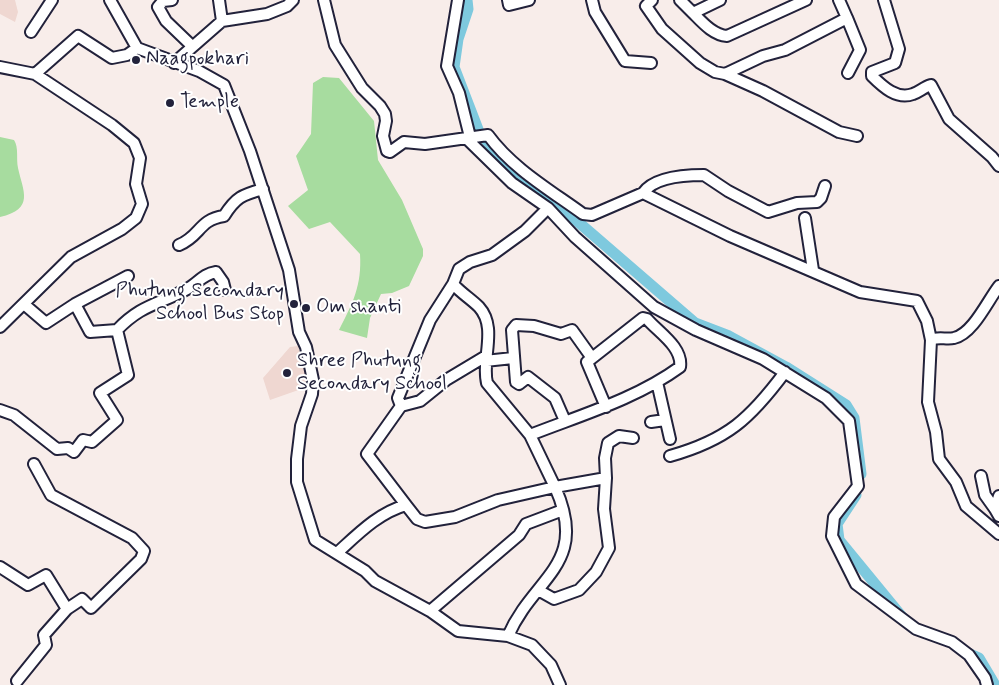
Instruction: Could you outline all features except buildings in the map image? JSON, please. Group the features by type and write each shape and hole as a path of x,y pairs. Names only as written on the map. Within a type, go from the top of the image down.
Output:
{"street":[{"path":"31,32 52,0"},
{"path":"110,0 136,48 199,71 224,85 263,189 288,270 294,304 313,380 312,394 301,426 297,458 298,482 315,540 364,571 374,581 430,611 458,631 508,636 532,645 551,665 560,685"},
{"path":"172,0 163,1 158,7 166,21 192,46"},
{"path":"219,0 222,21"},
{"path":"174,62 222,21 267,14 287,6 293,0"},
{"path":"324,0 335,45 362,88 380,106 385,114 386,121 383,136 384,148 387,151 390,152 404,142 425,144 488,135 497,147 515,163 583,214 592,216 643,193 650,186 661,182 704,175 728,192 768,212 797,203 817,202 821,198 824,186"},
{"path":"458,0 447,66 459,93 468,138 512,183 548,208 575,237 654,307 696,330 763,359 826,398 849,421 858,486 834,517 832,536 856,584 916,629 952,642 965,652 985,678 987,685"},
{"path":"508,0 509,5 529,0"},
{"path":"592,0 595,12 625,61 651,63"},
{"path":"652,0 646,6 662,29 700,63 715,72 725,74 770,95 839,132 857,136"},
{"path":"680,0 720,36 727,36 806,0"},
{"path":"693,13 720,0"},
{"path":"839,0 860,50 848,73"},
{"path":"884,0 900,49 895,63 872,72 872,76 884,87 900,96 911,95 931,85 948,119 992,157 999,166"},
{"path":"725,74 763,56 785,50 848,18"},
{"path":"35,74 78,36 112,58 127,55 136,48"},
{"path":"0,67 35,74 112,125 134,143 140,158 136,184 142,204 136,218 122,229 70,257 51,274 25,305 0,327"},
{"path":"179,245 188,241 209,218 224,216 232,202 241,196 263,189"},
{"path":"643,193 730,236 813,270 860,292 917,301 927,321 931,340 928,402 936,432 939,459 956,482 966,506 999,534"},
{"path":"401,406 398,398 430,320 453,284 459,269 470,262 492,255 525,231 548,208"},
{"path":"805,218 813,270"},
{"path":"75,304 90,332 117,330 130,317 144,308 187,289 207,273 216,272 223,282 225,290"},
{"path":"25,305 46,323 75,304 128,276"},
{"path":"453,284 462,295 480,308 488,333 484,373 487,383 530,435 555,487 563,510 566,548 562,559 538,590 530,597 515,619 508,636"},
{"path":"931,340 936,337 954,338 966,332 999,286"},
{"path":"530,435 606,407 657,382 682,365 670,342 643,318 587,362 606,407"},
{"path":"565,421 555,398 528,377 519,384 516,382 512,330 516,325 526,324 561,334 572,330 592,358"},
{"path":"0,410 14,416 57,449 68,448 74,452 83,440 92,442 117,420 100,393 128,375 117,330"},
{"path":"513,358 486,359 446,380 420,401 401,406 367,454 416,519 425,522 455,517 498,500 606,478"},
{"path":"670,456 703,447 742,422 754,412 785,372"},
{"path":"657,382 670,439"},
{"path":"651,422 665,420"},
{"path":"538,590 554,599 579,590 596,572 609,548 604,509 605,458 608,443 618,436 633,438"},
{"path":"17,681 46,645 44,635 67,609 82,599 91,608 141,559 144,551 132,538 51,495 34,464"},
{"path":"981,476 985,495 997,512"},
{"path":"997,512 999,496"},
{"path":"338,553 371,522 393,509 406,505"},
{"path":"430,611 519,535 526,524 563,510"},
{"path":"0,567 28,585 46,575 67,609"}],"shaded area":[{"path":"0,0 15,0 18,12 15,22 0,14"},
{"name":"Shree Phutung Secondary School","path":"298,346 307,376 307,387 270,400 263,378 290,347"}],"green space":[{"path":"323,77 339,78 374,121 378,160 402,200 423,249 423,256 409,286 392,293 381,294 370,318 367,338 339,330 356,294 360,275 360,254 330,222 309,229 288,206 308,190 296,156 311,134 313,83"},
{"path":"0,137 14,140 16,143 18,168 24,198 18,209 11,214 0,217"}],"waterway":[{"path":"467,0 468,9 458,39 454,67 479,132 528,189 555,202 695,323 729,336 786,367 846,405 854,418 861,474"},
{"path":"856,495 837,524 839,540 903,618"},
{"path":"963,651 979,658 995,685"}],"place":[{"name":"Naagpokhari","path":"136,60"},
{"name":"Temple","path":"170,103"},
{"name":"Phutung Secondary School Bus Stop","path":"294,304"},
{"name":"Om shanti","path":"306,308"},
{"name":"Shree Phutung Secondary School","path":"287,373"}]}
